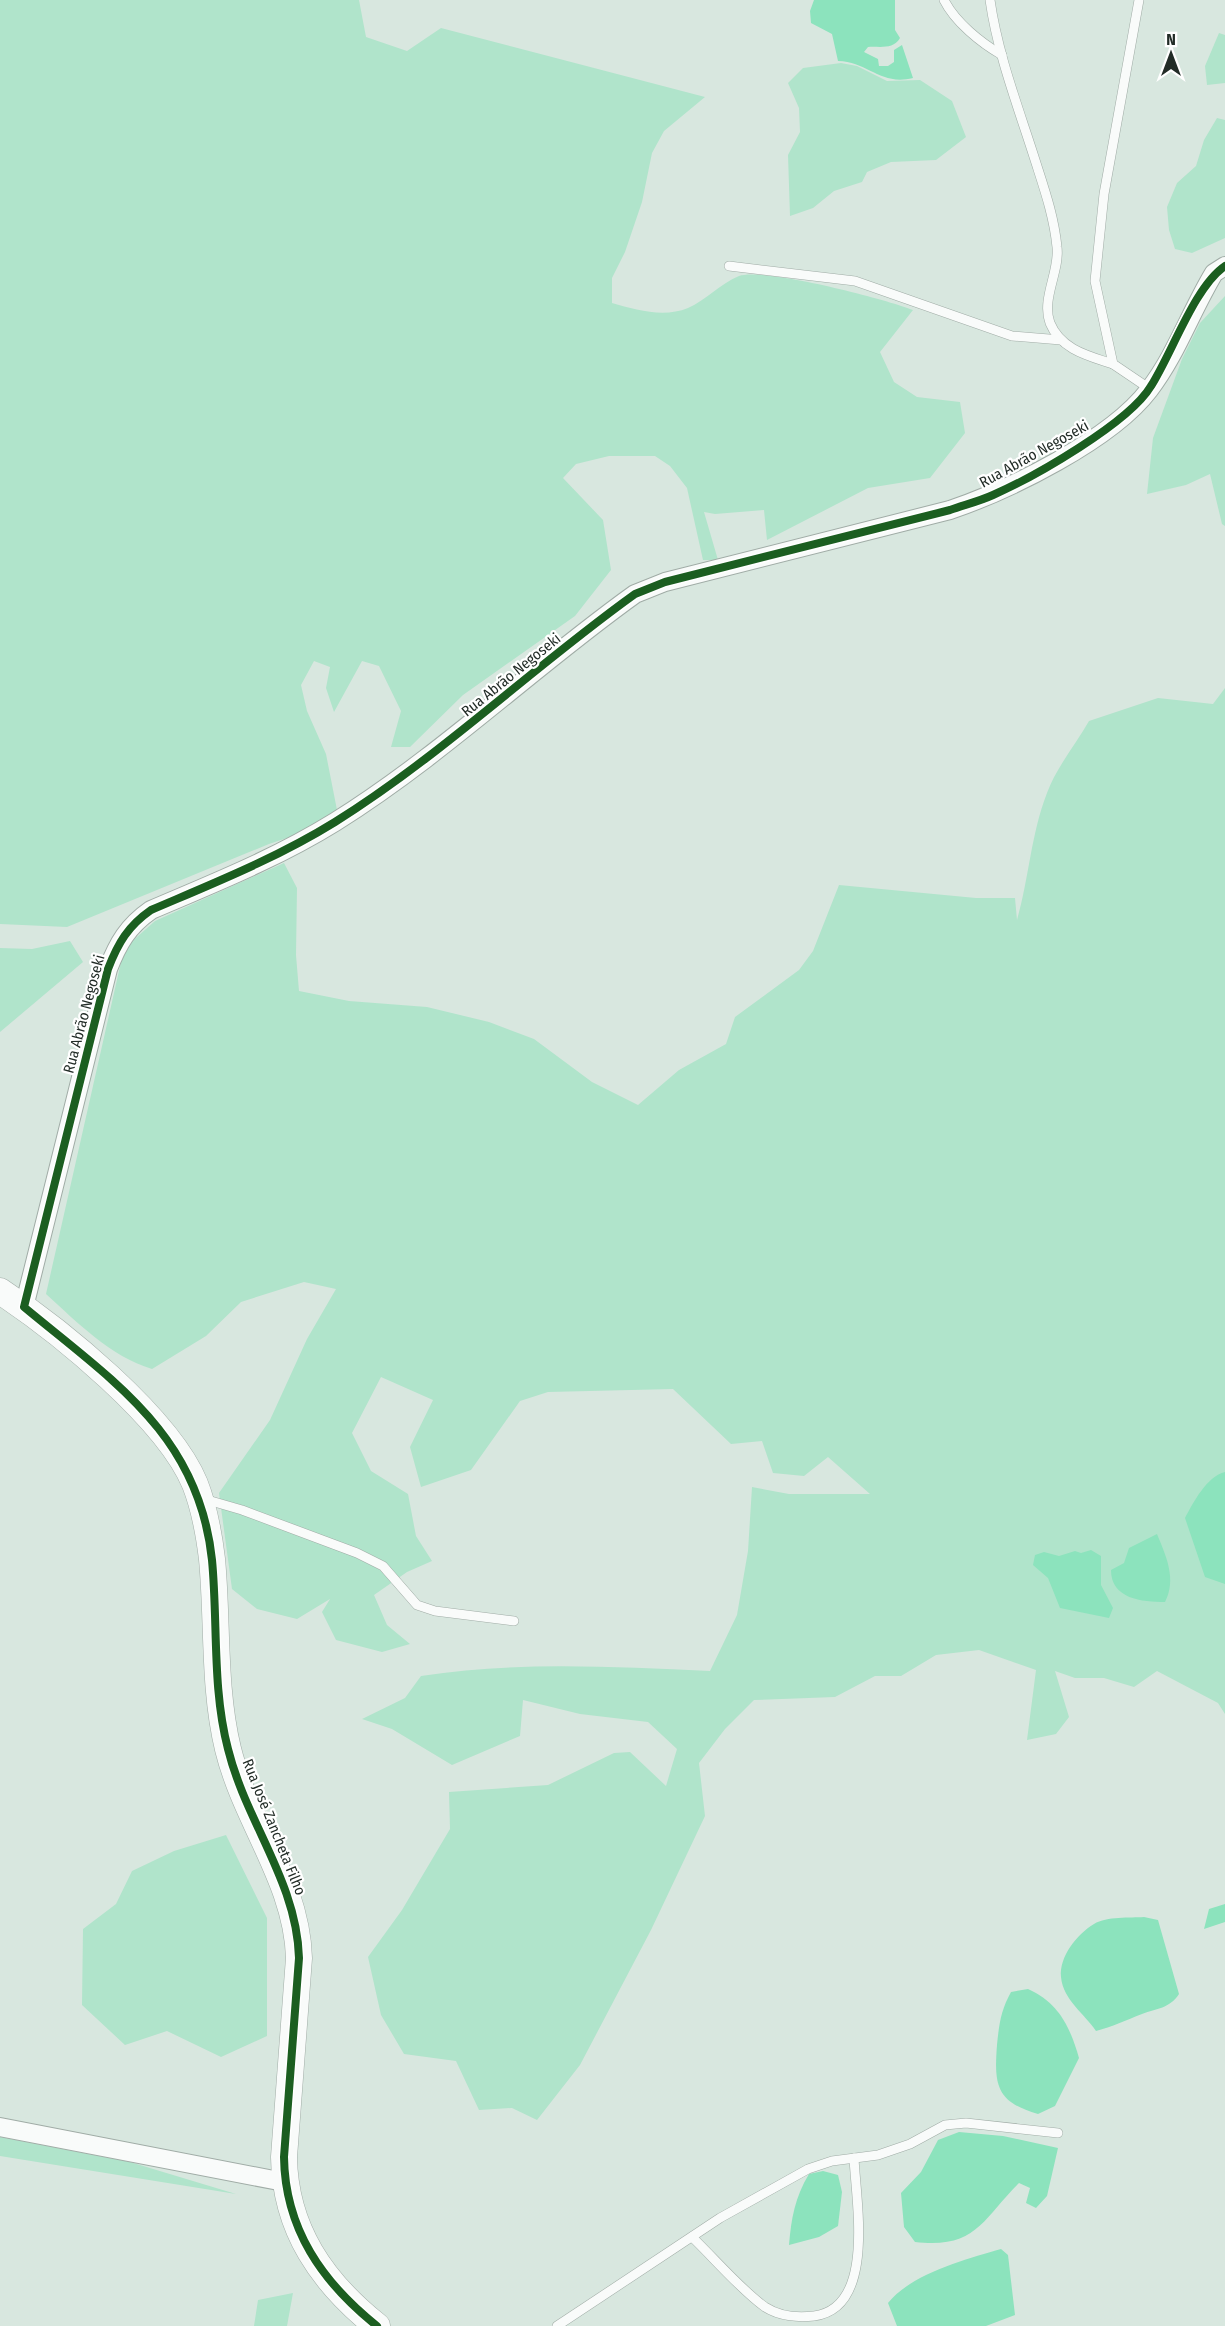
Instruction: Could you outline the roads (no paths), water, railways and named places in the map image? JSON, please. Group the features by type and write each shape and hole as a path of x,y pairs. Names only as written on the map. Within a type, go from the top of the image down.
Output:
{"street":[{"name":"Rua Abrão Negoseki","path":"24,1307 108,969 118,945 132,923 151,910 290,849 336,822 468,728 635,594 665,582 950,510 993,496 1116,423 1150,389 1221,267"},
{"name":"Rua José Zancheta Filho","path":"0,1291 24,1307 97,1367 159,1428 183,1464 198,1497 212,1560 219,1690 228,1751 241,1788 290,1898 298,1934 299,1958 284,2157 284,2182 290,2210 301,2239 349,2299 377,2326"},
{"path":"0,2127 284,2182"}],"lane":[{"path":"944,0 949,9 976,36 1002,55"},
{"path":"990,0 995,35 1055,221 1058,254 1048,301 1050,322 1061,340 1073,350 1113,364 1150,389"},
{"path":"1113,364 1095,281 1104,195 1139,0"},
{"path":"729,266 855,281 1012,336 1061,340"},
{"path":"198,1497 242,1510 357,1553 383,1566 417,1605 435,1611 514,1621"},
{"path":"557,2326 692,2237 808,2169 878,2155 909,2144 945,2125 966,2122 1058,2133"},
{"path":"692,2237 766,2308 797,2318 826,2314 846,2298 855,2276 858,2244 854,2158"}]}
